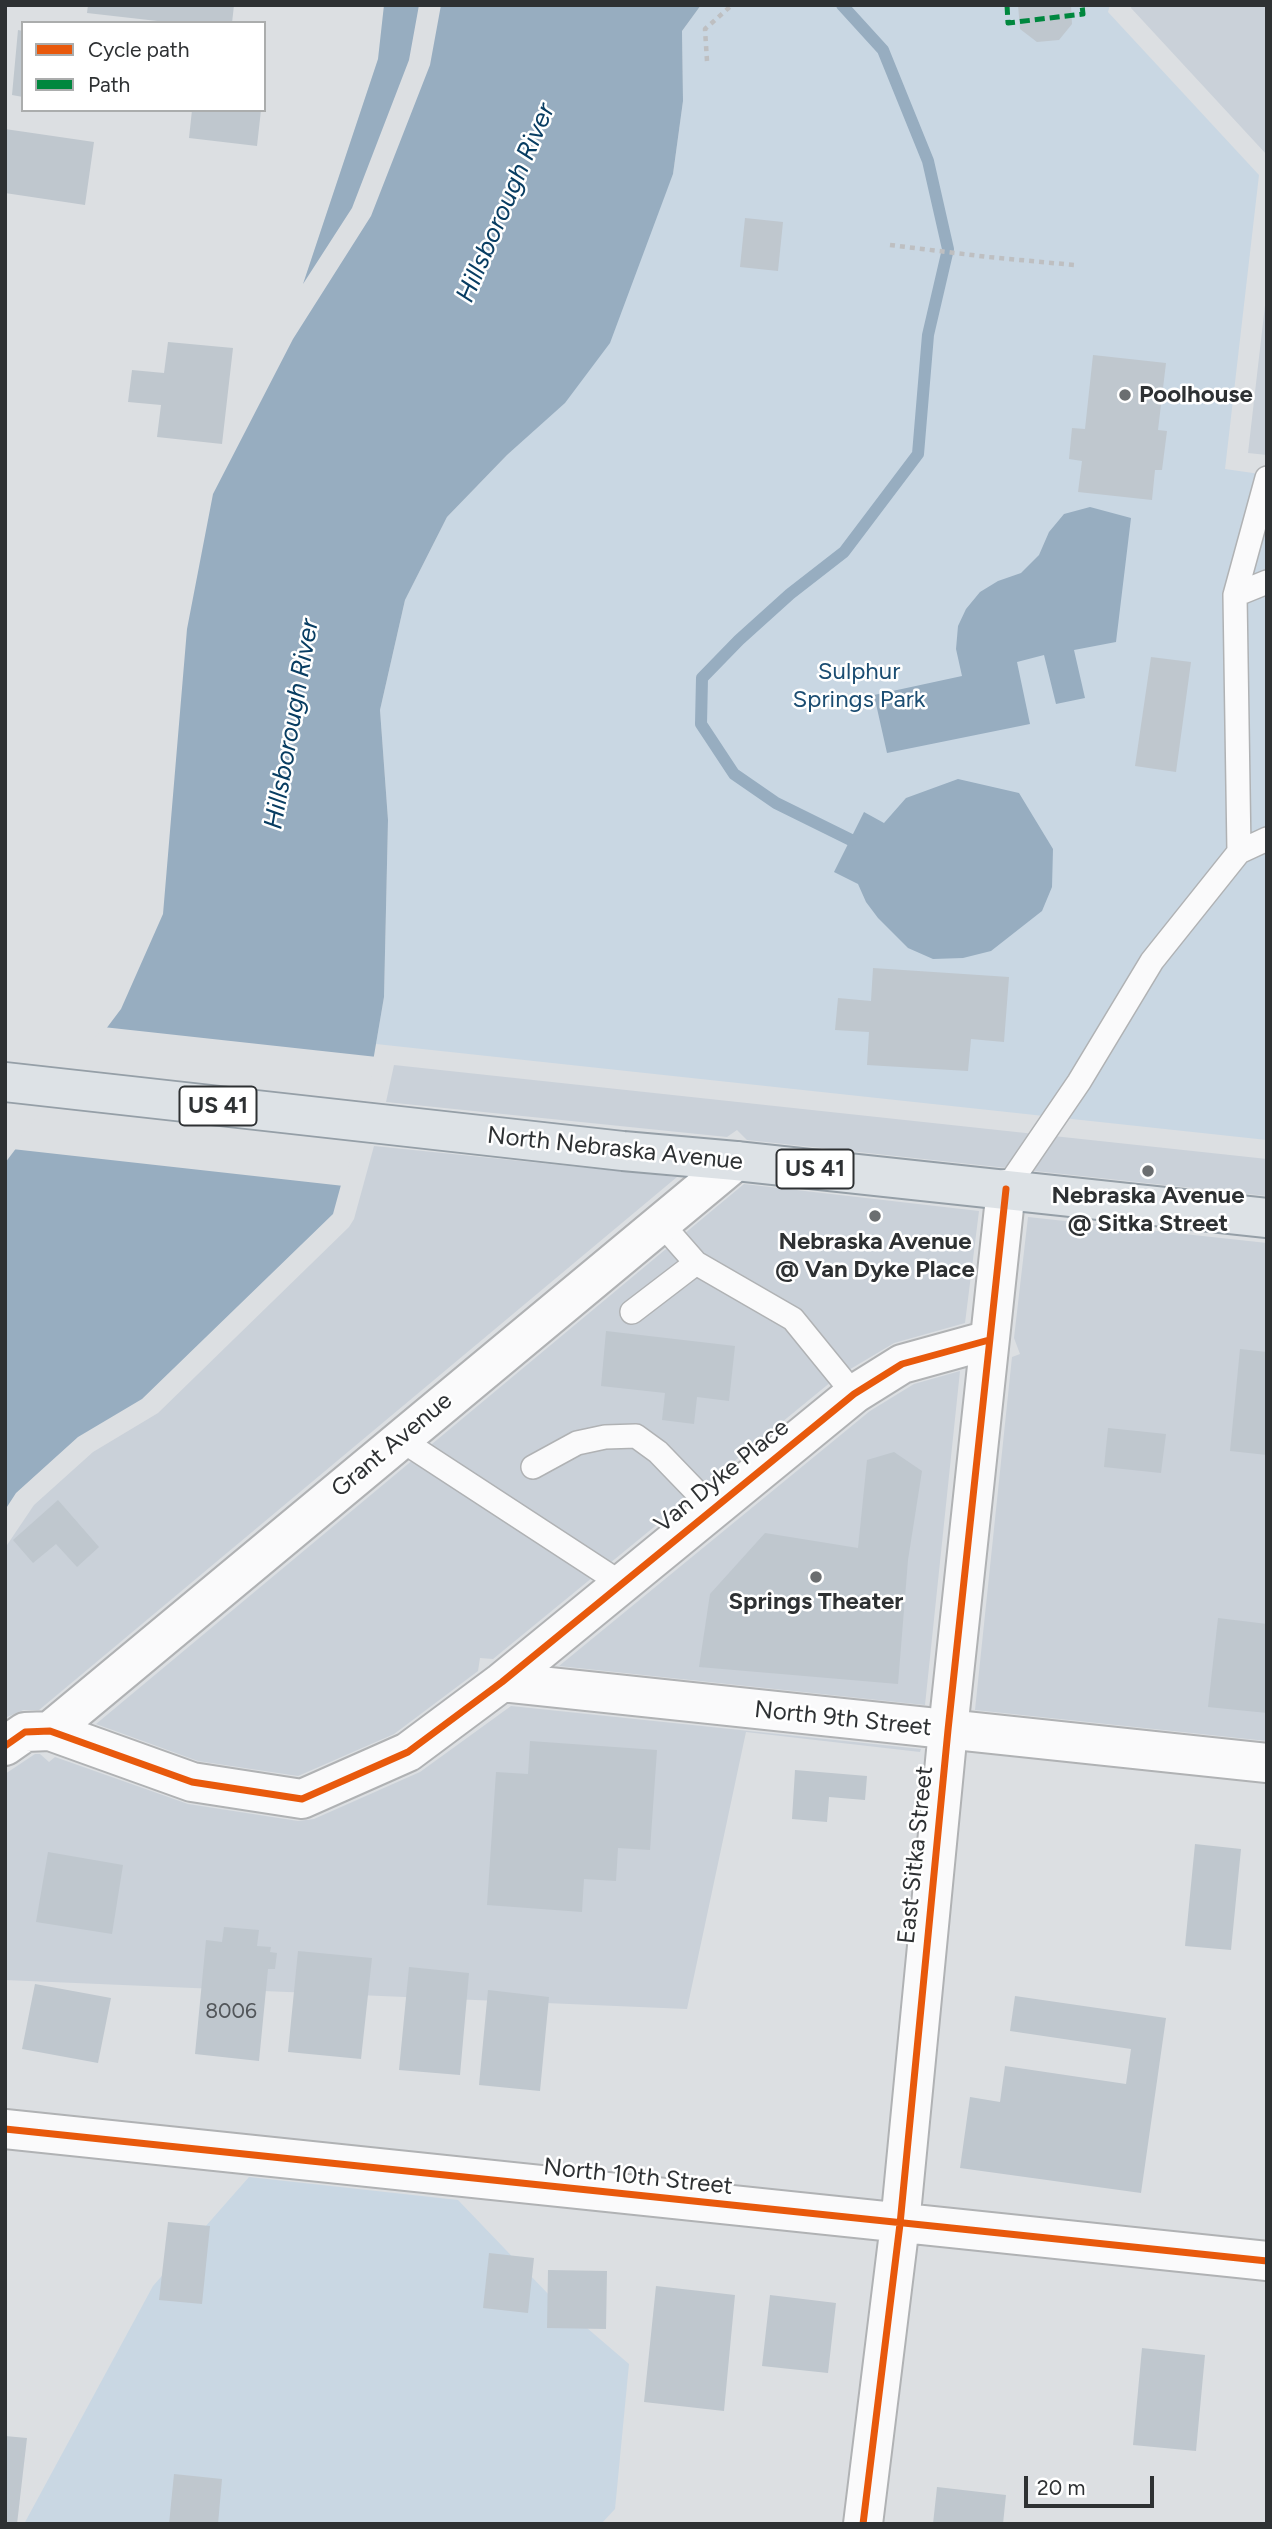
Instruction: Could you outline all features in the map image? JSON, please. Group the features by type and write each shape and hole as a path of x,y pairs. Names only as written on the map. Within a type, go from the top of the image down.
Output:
{"main road":[{"name":"North Nebraska Avenue","path":"5,1082 1267,1218"}],"street":[{"name":"Grant Avenue","path":"50,1731 736,1161"},
{"name":"East Sitka Street","path":"863,2524 900,2224 948,1730 1006,1189"},
{"name":"Van Dyke Place","path":"50,1731 192,1782 302,1799 408,1752 502,1682 854,1394 902,1364 989,1340"},
{"name":"North 9th Street","path":"502,1682 1267,1763"},
{"path":"5,1746 25,1732 50,1731"},
{"name":"North 10th Street","path":"5,2129 1267,2261"}],"lane":[{"path":"1238,852 1235,595 1267,478"},
{"path":"1235,595 1267,582"},
{"path":"1006,1189 1079,1082 1152,961 1238,852 1267,839"},
{"path":"660,1222 696,1263 793,1319 854,1394"},
{"path":"632,1312 696,1263"},
{"path":"533,1467 578,1443 606,1437 636,1436 658,1452 713,1509"},
{"path":"400,1439 622,1584"}],"path":[{"path":"707,61 705,29 732,5"},
{"path":"890,244 1074,265"}],"shaded area":[{"path":"1132,5 1267,5 1267,155 1131,8"},
{"path":"1267,288 1267,455 1248,453"},
{"path":"394,1065 1267,1159 1267,1196 747,1140 737,1130 727,1137 386,1102"},
{"path":"374,1146 677,1177 39,1710 23,1710 5,1718 5,1548 34,1505 93,1452 158,1413 349,1227 354,1219"},
{"path":"744,1184 979,1211 965,1323 894,1343 837,1377 493,1659 480,1658 478,1671 394,1734 298,1776 198,1761 96,1724"},
{"path":"1028,1217 1267,1243 1267,1741 975,1710 1012,1357 1020,1354 1014,1338"},
{"path":"960,1371 925,1705 559,1666 870,1411 914,1384"},
{"path":"511,1706 921,1749 920,1752 746,1732 687,2009 5,1980 5,1774 35,1754 40,1754 49,1762 55,1757 188,1804 298,1821 314,1819 420,1772"}],"green space":[{"name":"Sulphur Springs Park","path":"701,5 1110,5 1108,12 1259,175 1225,469 1267,475 1267,1140 376,1044 384,997 388,820 380,710 405,600 447,517 507,455 565,402 646,241 673,174 683,101 682,31"},
{"path":"249,2177 458,2200 552,2298 629,2364 615,2509 601,2524 24,2524 153,2286"}],"water":[{"path":"384,5 419,5 409,60 352,208 303,284 378,59"},
{"name":"Hillsborough River","path":"441,5 701,5 682,31 683,101 673,174 610,343 565,403 507,455 447,517 405,600 380,710 388,820 384,997 370,1079 333,1214 142,1399 78,1437 16,1493 5,1510 5,1163 121,1009 163,914 187,629 213,494 293,339 371,216 430,65"},
{"path":"1090,507 1131,518 1116,642 1074,650 1085,698 1056,704 1044,655 1017,662 1030,724 887,753 874,695 962,676 956,649 958,626 966,609 980,592 998,581 1021,573 1039,555 1049,532 1064,514"},
{"path":"958,779 1019,793 1053,849 1052,887 1042,911 991,951 963,958 933,959 908,948 878,918 866,902 858,884 834,872 864,812 884,823 906,798"}],"pier":[{"path":"103,1027 377,1057 344,1186 12,1149"}],"building":[{"path":"88,5 234,5 232,21 157,21 87,13"},
{"path":"1018,5 1071,5 1072,24 1059,40 1037,42 1020,29"},
{"path":"18,30 21,31 21,97 12,95"},
{"path":"192,112 261,112 257,146 189,138"},
{"path":"5,129 94,142 85,205 5,193"},
{"path":"745,218 783,222 778,271 740,267"},
{"path":"168,342 233,348 222,444 157,437 161,405 128,402 132,370 164,373"},
{"name":"Poolhouse","path":"1093,355 1166,363 1158,430 1167,431 1162,470 1155,470 1152,500 1078,492 1082,461 1069,459 1072,428 1085,429"},
{"path":"1151,657 1191,662 1176,772 1135,766"},
{"path":"873,968 1009,977 1004,1042 971,1039 968,1071 867,1065 869,1032 835,1030 838,998 871,1001"},
{"path":"606,1331 735,1346 729,1401 697,1397 694,1424 662,1420 665,1393 601,1386"},
{"path":"1240,1349 1267,1352 1267,1455 1230,1451"},
{"path":"1108,1428 1166,1434 1161,1473 1104,1467"},
{"name":"Springs Theater","path":"894,1452 922,1471 908,1560 898,1684 699,1667 710,1594 765,1533 858,1548 867,1460"},
{"path":"58,1500 99,1547 77,1567 56,1544 33,1563 13,1540"},
{"path":"1218,1618 1267,1624 1267,1713 1208,1707"},
{"path":"530,1741 657,1750 650,1850 618,1848 616,1881 584,1879 582,1912 487,1905 496,1772 528,1774"},
{"path":"795,1770 867,1776 865,1800 829,1797 827,1822 792,1819"},
{"path":"1195,1844 1241,1849 1231,1950 1185,1946"},
{"path":"48,1852 123,1865 112,1934 36,1922"},
{"path":"224,1927 259,1930 257,1946 271,1947 270,1952 277,1953 275,1969 268,1969 259,2061 195,2054 206,1940 222,1942"},
{"path":"298,1951 372,1958 361,2059 288,2052"},
{"path":"409,1967 469,1973 460,2075 399,2070"},
{"path":"35,1984 111,1998 98,2063 22,2049"},
{"path":"488,1990 549,1997 540,2091 479,2085"},
{"path":"1015,1996 1166,2018 1141,2193 960,2168 970,2097 1000,2102 1005,2066 1126,2084 1131,2049 1010,2031"},
{"path":"168,2222 210,2226 202,2304 159,2300"},
{"path":"489,2253 534,2258 528,2313 483,2308"},
{"path":"548,2270 607,2271 606,2329 547,2328"},
{"path":"656,2286 735,2295 724,2411 644,2402"},
{"path":"770,2295 836,2303 828,2373 762,2366"},
{"path":"1142,2348 1205,2355 1196,2451 1133,2445"},
{"path":"5,2436 27,2438 17,2524 5,2524"},
{"path":"174,2474 222,2479 218,2524 169,2524"},
{"path":"937,2487 1006,2495 1003,2524 933,2524"}],"waterway":[{"path":"842,5 883,50 928,161 948,249 928,335 918,454 844,552 790,594 702,678 701,724 734,774 776,803 851,840"}],"marked path":[{"path":"1007,5 1008,23 1083,14 1082,5"}],"cycle path":[{"path":"863,2524 900,2224 948,1730 1006,1189"},
{"path":"5,1746 25,1732 50,1731 192,1782 302,1799 408,1752 502,1682 854,1394 902,1364 989,1340"},
{"path":"5,2129 1267,2261"}],"place":[{"name":"Poolhouse","path":"1125,395"},
{"name":"Nebraska Avenue @ Sitka Street","path":"1148,1171"},
{"name":"Nebraska Avenue @ Van Dyke Place","path":"875,1216"},
{"name":"Springs Theater","path":"816,1577"}]}
